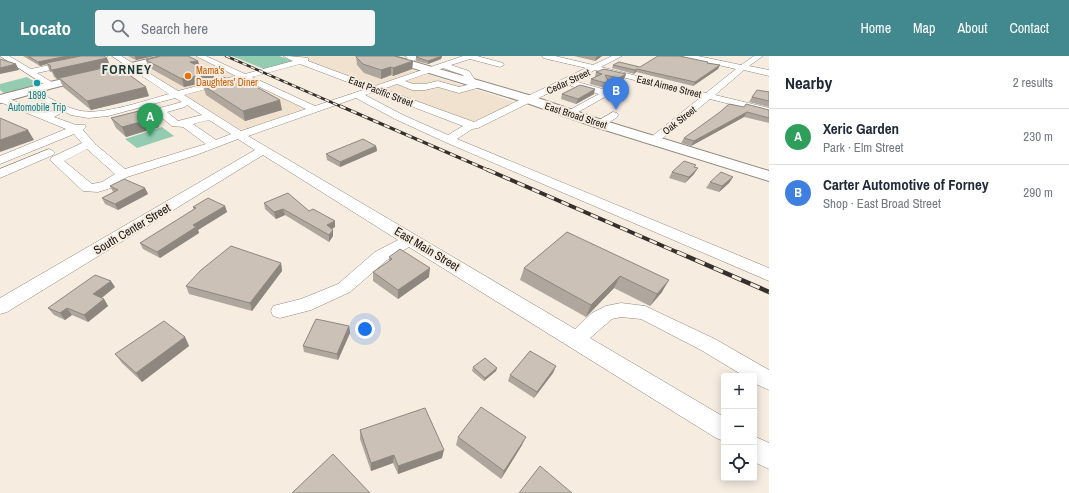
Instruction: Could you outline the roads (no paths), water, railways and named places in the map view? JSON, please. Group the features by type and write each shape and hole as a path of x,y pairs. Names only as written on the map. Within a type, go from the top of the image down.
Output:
{"main road":[{"path":"2,101 50,85 174,56"},
{"name":"East Broad Street","path":"383,56 407,59 428,70 528,99 600,124 769,176"}],"street":[{"path":"4,56 50,85"},
{"path":"30,72 104,56"},
{"name":"East Main Street","path":"116,56 263,150 721,428"},
{"path":"200,56 246,76 314,109"},
{"name":"East Pacific Street","path":"287,56 473,126"},
{"path":"443,56 456,60"},
{"path":"333,102 358,95 470,56 500,65"},
{"name":"East Aimee Street","path":"546,56 769,111"},
{"name":"Cedar Street","path":"449,140 473,126 618,56"},
{"path":"687,56 769,72"},
{"name":"Oak Street","path":"654,140 710,96 743,67 760,56"},
{"path":"29,91 67,110 80,114 108,113 315,58"},
{"path":"396,81 412,87 425,87 438,84 459,90 474,84 466,73 442,65"},
{"path":"566,82 603,92 605,94 569,113"},
{"path":"88,144 56,160 88,188 94,189 104,187 123,174 214,144 366,90 375,89"},
{"path":"358,95 399,117 449,140 769,275"},
{"path":"2,101 76,129 88,144 123,174"},
{"path":"108,113 115,120 154,110 160,111 188,103"},
{"path":"44,117 67,110"},
{"path":"160,111 176,124 186,124 210,116"},
{"path":"0,160 57,138 88,124 96,114"},
{"path":"600,124 613,115"},
{"path":"186,124 214,144"},
{"path":"0,174 62,148 67,142 57,138"},
{"name":"South Center Street","path":"0,307 263,150"},
{"path":"280,311 305,305 344,288 381,256 411,239"},
{"path":"576,340 604,313 622,309 645,313 748,366 769,381"},
{"path":"757,450 769,457"}],"railway":[{"path":"226,56 342,107"},
{"path":"340,106 490,171"},
{"path":"488,170 679,253"},
{"path":"677,252 769,292"}],"place":[{"name":"Mama's Daughters' Diner","path":"188,76"},
{"name":"1899 Automobile Trip","path":"37,83"},
{"name":"Carter Automotive of Forney","path":"616,110"},
{"name":"Xeric Garden","path":"150,136"}],"district":[{"name":"FORNEY","path":"127,69"}]}
